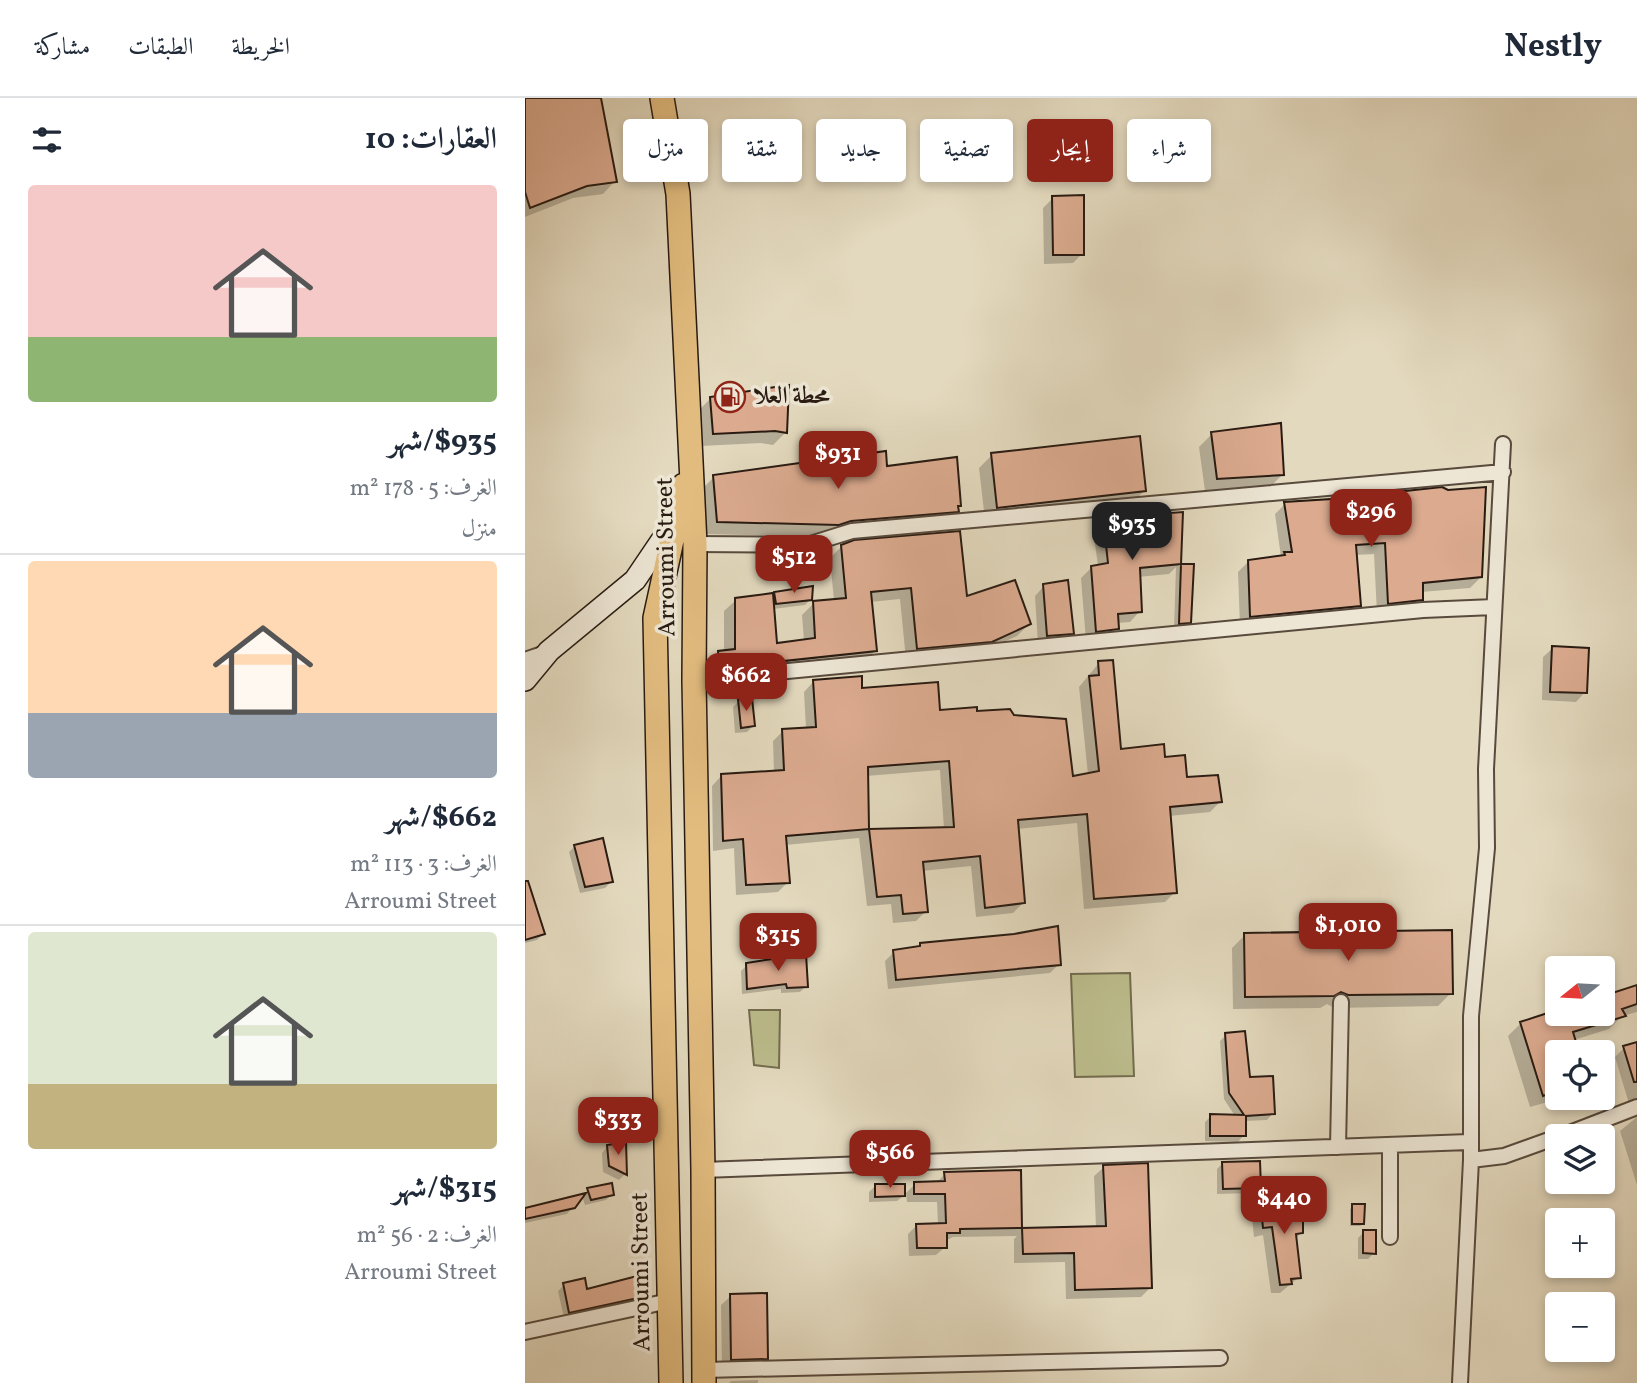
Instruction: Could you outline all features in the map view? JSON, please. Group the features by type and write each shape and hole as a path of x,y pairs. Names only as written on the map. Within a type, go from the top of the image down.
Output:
{"main road":[{"path":"662,98 678,194 691,454"},
{"name":"Arroumi Street","path":"671,1383 655,618 691,454"},
{"name":"Arroumi Street","path":"691,454 695,544 694,680 704,1377"},
{"path":"525,680 549,651 635,580 677,519"}],"street":[{"path":"1459,1383 1471,1160 1471,1016 1487,848 1486,769 1503,444"},
{"path":"695,544 807,545 852,531 1503,472"},
{"path":"694,680 1423,610 1494,607"},
{"path":"525,660 549,651"},
{"path":"1338,1147 1341,1002"},
{"path":"1593,1124 1637,1107"},
{"path":"703,1170 1469,1142"},
{"path":"1471,1160 1504,1156 1545,1142"},
{"path":"1389,1145 1391,1237"},
{"path":"525,1332 669,1301"},
{"path":"704,1377 1220,1358"}],"green space":[{"path":"1130,973 1134,1076 1075,1077 1071,974"},
{"path":"749,1010 780,1010 779,1068 754,1065"}],"building":[{"path":"525,98 601,98 617,182 587,186 530,208 525,192"},
{"path":"1084,195 1084,255 1053,255 1052,196"},
{"path":"789,385 787,433 775,431 713,434 710,397"},
{"path":"1281,423 1284,475 1217,479 1211,432"},
{"path":"1140,436 1146,491 997,508 991,453"},
{"path":"886,451 887,466 957,457 961,506 958,506 959,512 851,521 839,525 717,522 713,475"},
{"path":"1442,487 1448,490 1486,487 1482,577 1423,583 1423,600 1388,604 1385,543 1356,545 1361,606 1250,617 1248,560 1292,552 1284,502 1396,495 1396,492"},
{"path":"1183,512 1181,564 1140,568 1142,612 1118,614 1119,629 1096,632 1091,566 1108,563 1103,518"},
{"path":"960,531 967,596 1015,580 1031,624 992,642 917,649 911,588 871,592 877,651 719,668 718,651 735,649 735,598 773,593 777,643 815,638 813,601 846,598 841,545 854,540"},
{"path":"1181,564 1194,564 1191,623 1179,624"},
{"path":"1068,580 1074,634 1047,636 1043,584"},
{"path":"813,586 812,600 776,604 774,592"},
{"path":"1552,646 1589,648 1587,693 1550,692"},
{"path":"1113,660 1121,749 1164,744 1165,757 1185,755 1187,777 1218,775 1222,802 1170,807 1177,893 1094,899 1087,814 1018,820 1025,903 985,908 980,856 923,862 928,912 903,914 901,895 877,897 869,829 786,836 790,883 746,885 743,839 723,841 721,774 784,770 782,729 816,727 813,680 862,676 862,688 938,682 940,710 977,707 977,711 1010,709 1014,715 1066,719 1073,776 1099,771 1089,676 1099,675 1098,661","holes":["949,761 954,827 869,829 868,767"]},
{"path":"752,698 755,726 741,728 738,699"},
{"path":"603,838 613,882 585,887 574,845"},
{"path":"525,881 528,881 545,934 525,940"},
{"path":"1058,926 1061,965 896,980 893,950 920,946 920,943 1014,934"},
{"path":"1452,930 1453,994 1348,995 1341,992 1334,996 1245,997 1244,933"},
{"path":"806,954 808,987 787,988 786,984 747,989 746,963"},
{"path":"1637,985 1637,1004 1622,1009 1626,1016 1615,1019 1615,992"},
{"path":"1545,1014 1545,1026 1593,1026 1573,1032 1575,1040 1545,1040 1543,1096 1520,1022"},
{"path":"1245,1031 1250,1077 1273,1076 1275,1114 1246,1116 1246,1136 1210,1136 1210,1114 1244,1115 1229,1093 1225,1033"},
{"path":"1637,1042 1637,1082 1634,1082 1623,1046"},
{"path":"626,1142 627,1175 609,1166 607,1145"},
{"path":"1260,1161 1261,1188 1223,1189 1222,1162"},
{"path":"1148,1163 1152,1288 1075,1290 1074,1253 1023,1254 1022,1228 1106,1226 1103,1165"},
{"path":"1021,1170 1022,1228 960,1229 960,1233 947,1233 947,1248 917,1248 916,1224 946,1223 945,1194 914,1194 914,1182 945,1181 944,1172"},
{"path":"612,1183 614,1195 591,1200 587,1188"},
{"path":"875,1184 905,1184 905,1196 875,1197"},
{"path":"586,1193 575,1208 525,1219 525,1208"},
{"path":"1283,1194 1285,1212 1303,1211 1303,1233 1296,1234 1301,1278 1291,1279 1292,1284 1280,1285 1272,1227 1263,1228 1260,1197"},
{"path":"1352,1204 1365,1204 1364,1224 1352,1224"},
{"path":"1363,1230 1376,1230 1376,1254 1363,1253"},
{"path":"637,1276 638,1298 569,1313 563,1283 585,1278 587,1289"},
{"path":"767,1293 768,1359 731,1360 730,1294"}],"place":[{"name":"محطة العلا","path":"730,397"}]}
